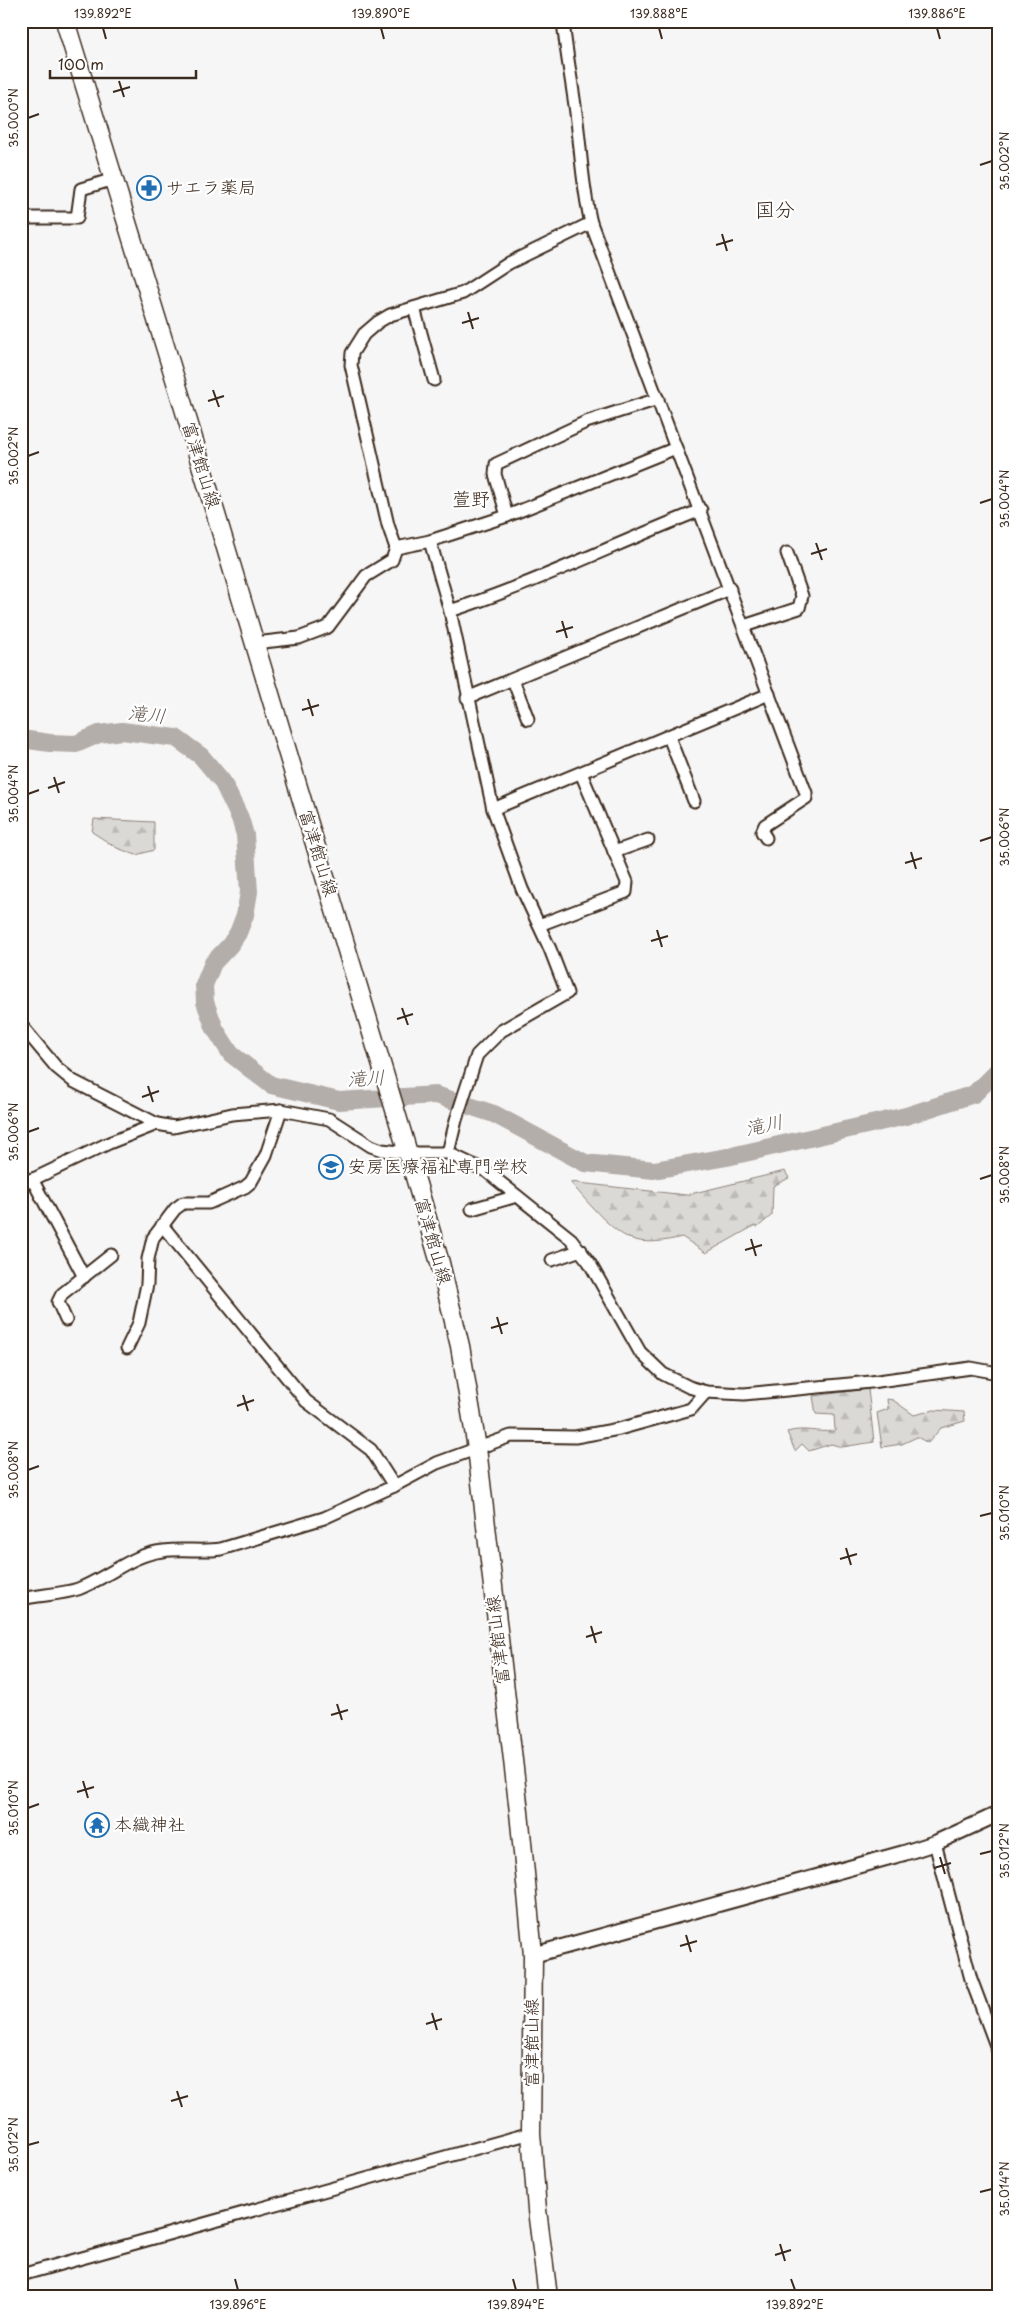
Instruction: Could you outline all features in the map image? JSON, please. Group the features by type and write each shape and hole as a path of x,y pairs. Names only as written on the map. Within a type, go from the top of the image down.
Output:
{"main road":[{"name":"富津館山線","path":"65,21 395,1109 440,1263 460,1346 477,1448 519,1812 533,1955 531,2133 537,2210 548,2297"}],"street":[{"path":"563,21 566,56 576,114 584,193 591,223 701,510 806,798 765,825 762,832 766,838"},
{"path":"21,218 77,218 81,188 114,179"},
{"path":"255,643 299,638 328,627 366,576 392,560 396,548 388,525 352,365 352,354 364,334 390,315 463,293 509,263 591,223"},
{"path":"414,308 434,380"},
{"path":"507,516 495,474 496,464 586,422 658,399"},
{"path":"396,548 430,541 507,516 676,448"},
{"path":"450,612 503,594 579,560 701,510"},
{"path":"430,541 450,612 467,698 493,809 522,889 567,993 501,1031 477,1055 456,1120 448,1153"},
{"path":"744,626 799,608 802,596 787,552"},
{"path":"467,698 730,589"},
{"path":"513,680 528,719"},
{"path":"493,809 769,694"},
{"path":"669,737 694,801"},
{"path":"539,925 626,892 627,882 581,773"},
{"path":"614,852 648,840"},
{"path":"21,1025 56,1067 73,1082 157,1124 174,1127 232,1114 281,1110 330,1119 371,1146 382,1150 408,1153 448,1153 486,1171 561,1230 581,1250 611,1298 632,1339 651,1365 675,1381 706,1392 744,1394 870,1382 971,1368 998,1373"},
{"path":"127,1348 139,1323 147,1284 153,1238 162,1225 183,1203 189,1201 200,1204 210,1203 245,1187 251,1182 266,1154 281,1110"},
{"path":"21,1185 110,1143 157,1124"},
{"path":"32,1180 84,1277"},
{"path":"472,1209 517,1196"},
{"path":"162,1225 306,1401 371,1450 394,1486"},
{"path":"552,1260 581,1250"},
{"path":"66,1320 58,1302 62,1294 111,1255"},
{"path":"21,1599 77,1589 124,1564 162,1550 205,1552 221,1549 324,1518 394,1486 437,1463 511,1436 576,1437 619,1429 691,1409 706,1392"},
{"path":"533,1955 904,1853 935,1842 998,1814"},
{"path":"935,1842 971,1979 998,2051"},
{"path":"21,2275 531,2133"}],"green space":[{"path":"94,819 154,822 154,850 136,855 117,848 92,832"},
{"path":"785,1171 789,1178 773,1186 772,1215 758,1227 754,1226 706,1253 682,1237 649,1242 635,1240 621,1234 605,1221 570,1182 686,1195"},
{"path":"868,1389 874,1442 842,1447 831,1444 809,1451 802,1444 795,1451 787,1432 799,1430 835,1431 834,1415 816,1414 813,1396"},
{"path":"887,1399 893,1400 914,1415 934,1410 964,1412 965,1421 941,1428 928,1443 917,1437 902,1444 882,1447 877,1413 888,1409"}],"waterway":[{"name":"滝川","path":"21,739 76,744 99,734 122,731 176,738 201,756 222,781 240,818 245,835 249,892 245,915 238,933 230,945 213,963 204,985 205,1002 215,1029 231,1054 271,1085 339,1101 436,1095 494,1114 585,1163 654,1170 727,1157 906,1116 974,1094 998,1070"}],"place":[{"name":"サエラ薬局","path":"149,188"},
{"name":"安房医療福祉専門学校","path":"331,1167"},
{"name":"本織神社","path":"97,1825"}],"district":[{"name":"国分","path":"775,210"},
{"name":"萱野","path":"471,499"}]}
